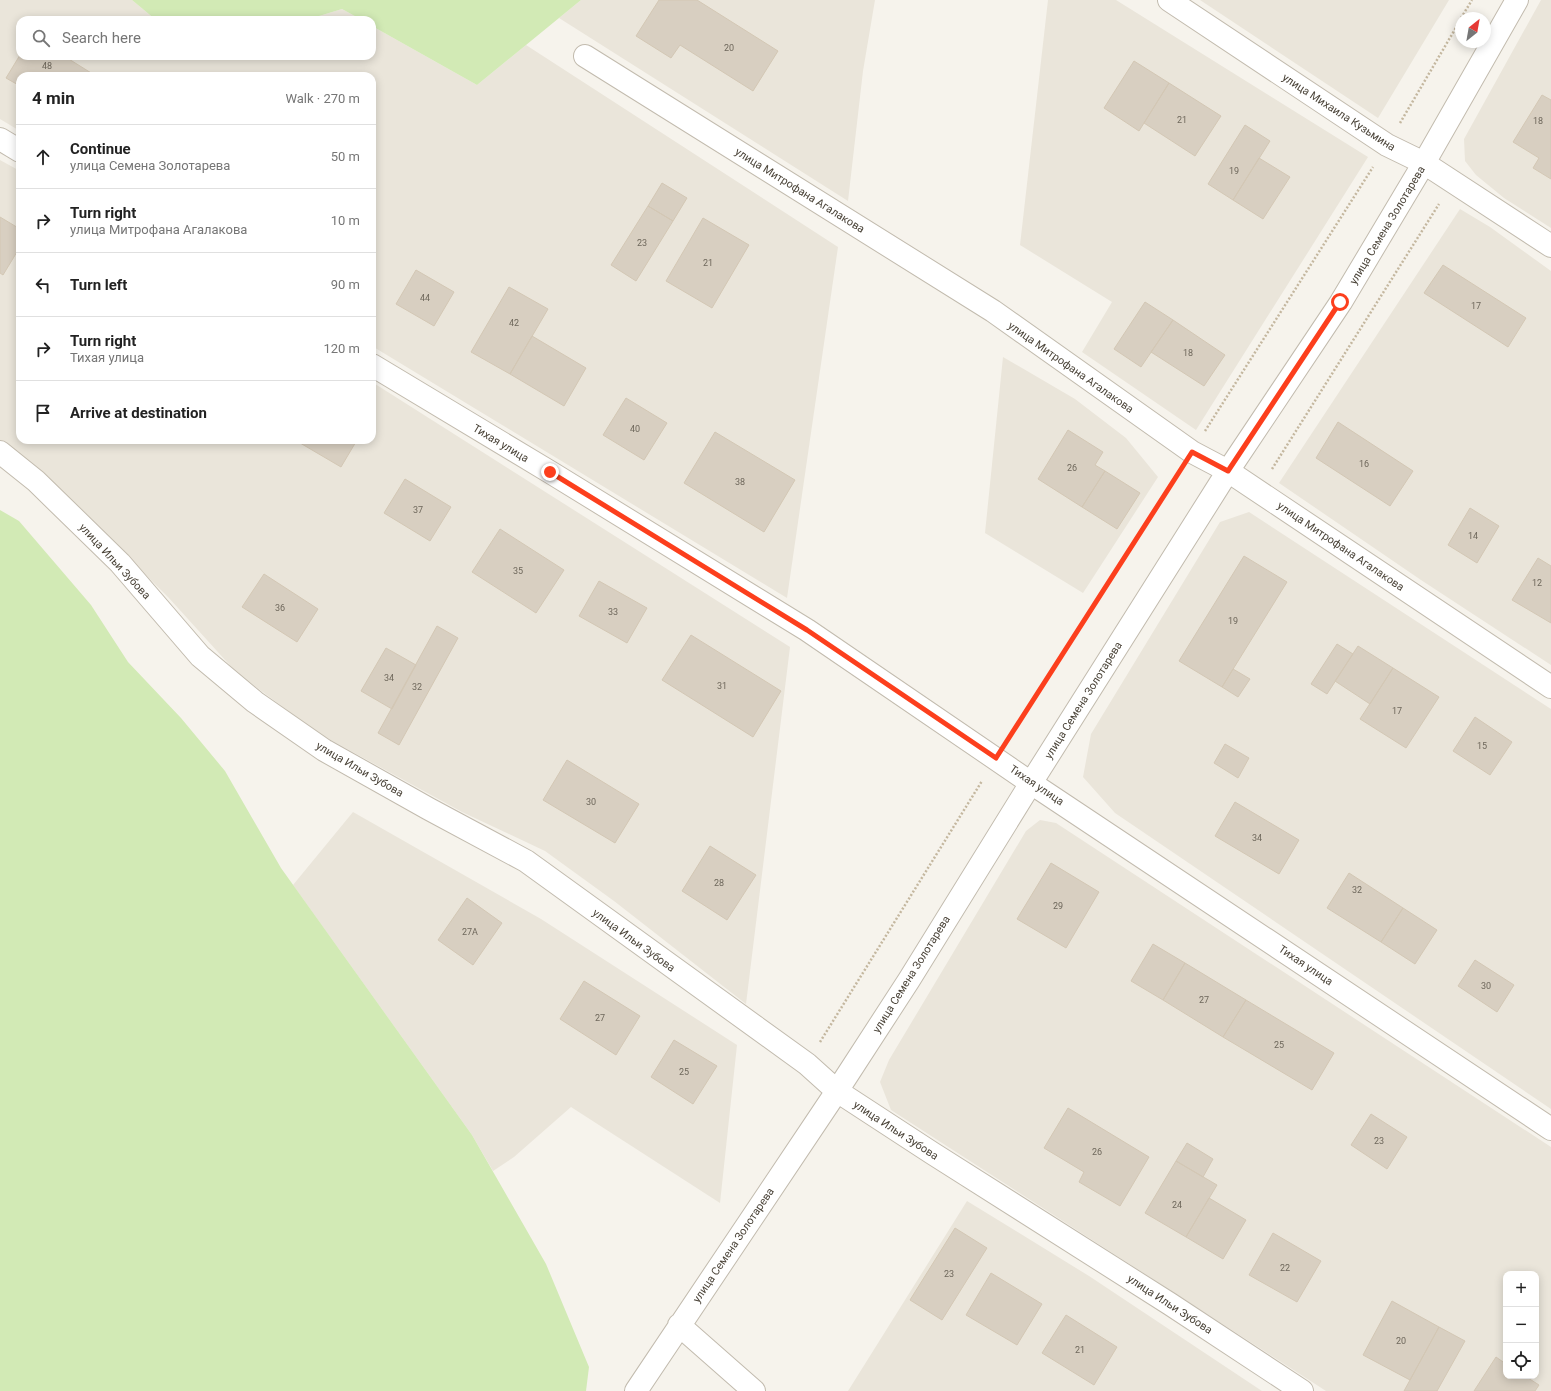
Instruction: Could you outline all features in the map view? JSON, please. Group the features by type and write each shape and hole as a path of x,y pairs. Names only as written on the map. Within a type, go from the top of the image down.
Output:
{"street":[{"name":"улица Михаила Кузьмина","path":"1170,0 1387,145 1424,163 1551,246"},
{"name":"улица Семена Золотарева","path":"636,1391 837,1091 913,974 1031,782 1228,471 1340,302 1424,163 1517,0"},
{"name":"улица Митрофана Агалакова","path":"586,56 993,311 1192,452 1228,471 1551,687"},
{"path":"0,139 16,149"},
{"name":"Тихая улица","path":"376,367 557,476 807,630 1031,782 1551,1129"},
{"name":"улица Ильи Зубова","path":"0,452 36,481 120,563 200,656 255,702 324,750 526,862 806,1064 837,1091 1170,1304 1302,1391"},
{"path":"679,1325 754,1391"}],"path":[{"path":"1465,12 1472,0"},
{"path":"806,1064 996,758 1387,145 1455,28"},
{"path":"1258,491 1452,182"}],"shaded area":[{"path":"0,0 132,0 151,16 16,16 16,60 376,60 376,28 477,85 526,45 838,247 787,598 376,348 376,72 16,72 16,129 0,119"},
{"path":"581,0 875,0 863,71 848,201 559,18"},
{"path":"1048,0 1116,0 1368,157 1196,430 1082,352 1112,302 1020,245"},
{"path":"1200,0 1449,0 1378,118"},
{"path":"1541,0 1551,0 1551,228 1504,198 1476,175 1465,161 1464,139"},
{"path":"342,9 355,16 319,16"},
{"path":"0,160 16,169 16,444 376,444 376,385 790,647 746,1004 614,901 545,851 462,812 318,733 236,672 168,597 57,487 0,443"},
{"path":"1460,209 1490,227 1551,271 1551,665 1421,580 1279,483"},
{"path":"1003,357 1075,399 1126,438 1158,477 1083,593 985,533"},
{"path":"1249,512 1551,709 1551,1109 1115,813 1083,777 1091,734 1220,522"},
{"path":"353,812 541,919 737,1045 720,1203 571,1107 514,1157 493,1171 472,1135 293,885"},
{"path":"1040,820 1056,823 1551,1147 1551,1391 1326,1391 891,1110 880,1082 889,1060 1026,831"},
{"path":"967,1201 1089,1276 1262,1391 848,1391"}],"green space":[{"path":"132,0 581,0 477,85 376,28 376,16 355,16 342,9 319,16 151,16"},
{"path":"0,510 19,521 91,605 128,662 181,718 225,771 281,868 472,1135 546,1264 589,1367 586,1391 0,1391"}],"building":[{"path":"659,0 697,0 778,51 753,91 680,45 671,58 636,36"},
{"path":"17,60 70,60 90,72 16,72 16,84 6,78"},
{"path":"1134,61 1169,83 1139,131 1104,108"},
{"path":"1169,83 1221,116 1195,156 1144,123"},
{"path":"1542,95 1551,100 1551,179 1533,168 1539,158 1513,142"},
{"path":"1245,125 1270,141 1233,200 1208,184"},
{"path":"1259,158 1290,177 1263,219 1233,200"},
{"path":"662,183 687,198 673,221 648,206"},
{"path":"648,206 673,221 636,281 611,265"},
{"path":"0,217 16,227 16,254 3,275 0,273"},
{"path":"703,218 749,245 712,308 666,281"},
{"path":"1443,265 1526,318 1508,347 1424,293"},
{"path":"416,270 454,292 434,326 396,304"},
{"path":"509,287 548,309 510,374 471,352"},
{"path":"1145,302 1173,320 1141,367 1114,349"},
{"path":"1173,320 1225,355 1204,386 1151,352"},
{"path":"532,336 586,368 564,406 510,374"},
{"path":"626,398 667,423 644,460 603,435"},
{"path":"1338,422 1413,471 1390,506 1316,458"},
{"path":"1068,430 1103,452 1095,465 1105,471 1082,507 1038,479"},
{"path":"715,432 795,480 764,532 684,483"},
{"path":"302,444 355,444 341,467"},
{"path":"1105,471 1140,493 1117,529 1082,507"},
{"path":"405,479 451,507 430,541 384,513"},
{"path":"1470,508 1499,526 1477,563 1448,545"},
{"path":"500,529 564,570 536,613 472,572"},
{"path":"1244,556 1287,582 1222,687 1179,661"},
{"path":"1538,558 1551,566 1551,623 1512,600"},
{"path":"264,574 318,609 297,642 242,607"},
{"path":"599,581 647,608 627,643 579,616"},
{"path":"437,626 458,638 399,745 378,733"},
{"path":"691,635 781,691 753,737 662,680"},
{"path":"1337,644 1353,654 1327,694 1311,684"},
{"path":"1358,646 1393,668 1370,704 1335,681"},
{"path":"386,648 416,665 392,709 361,691"},
{"path":"1393,668 1439,697 1406,748 1360,719"},
{"path":"1233,669 1250,679 1238,697 1222,687"},
{"path":"1475,717 1512,742 1490,775 1453,751"},
{"path":"1225,744 1249,758 1238,778 1214,763"},
{"path":"567,760 639,804 615,843 543,800"},
{"path":"1235,802 1299,840 1279,874 1215,836"},
{"path":"710,846 756,875 727,920 682,891"},
{"path":"1051,863 1099,892 1066,948 1017,919"},
{"path":"1349,873 1403,908 1381,942 1327,908"},
{"path":"467,898 502,923 473,965 438,940"},
{"path":"1403,908 1437,930 1415,964 1381,942"},
{"path":"1153,944 1185,963 1163,1000 1131,981"},
{"path":"1475,960 1514,985 1497,1012 1458,986"},
{"path":"1185,963 1246,1000 1223,1037 1163,1000"},
{"path":"584,981 640,1016 616,1055 560,1019"},
{"path":"1246,1000 1334,1053 1312,1090 1223,1037"},
{"path":"674,1040 717,1066 693,1104 651,1077"},
{"path":"1068,1108 1149,1157 1120,1206 1079,1182 1084,1172 1044,1148"},
{"path":"1371,1114 1407,1137 1387,1169 1351,1145"},
{"path":"1187,1143 1213,1159 1203,1177 1176,1161"},
{"path":"1176,1161 1217,1185 1186,1237 1145,1213"},
{"path":"1209,1198 1246,1220 1223,1259 1186,1237"},
{"path":"955,1228 987,1248 942,1320 910,1300"},
{"path":"1273,1233 1321,1261 1297,1302 1249,1275"},
{"path":"991,1273 1042,1304 1017,1345 966,1315"},
{"path":"1392,1301 1439,1327 1410,1380 1363,1355"},
{"path":"1066,1315 1117,1347 1094,1385 1042,1353"},
{"path":"1439,1327 1465,1341 1437,1391 1404,1391"},
{"path":"1496,1357 1503,1362 1503,1379 1530,1379 1539,1385 1535,1391 1474,1391"}],"route":[{"path":"550,472 807,630 996,758 1192,452 1228,471 1340,302"}]}
